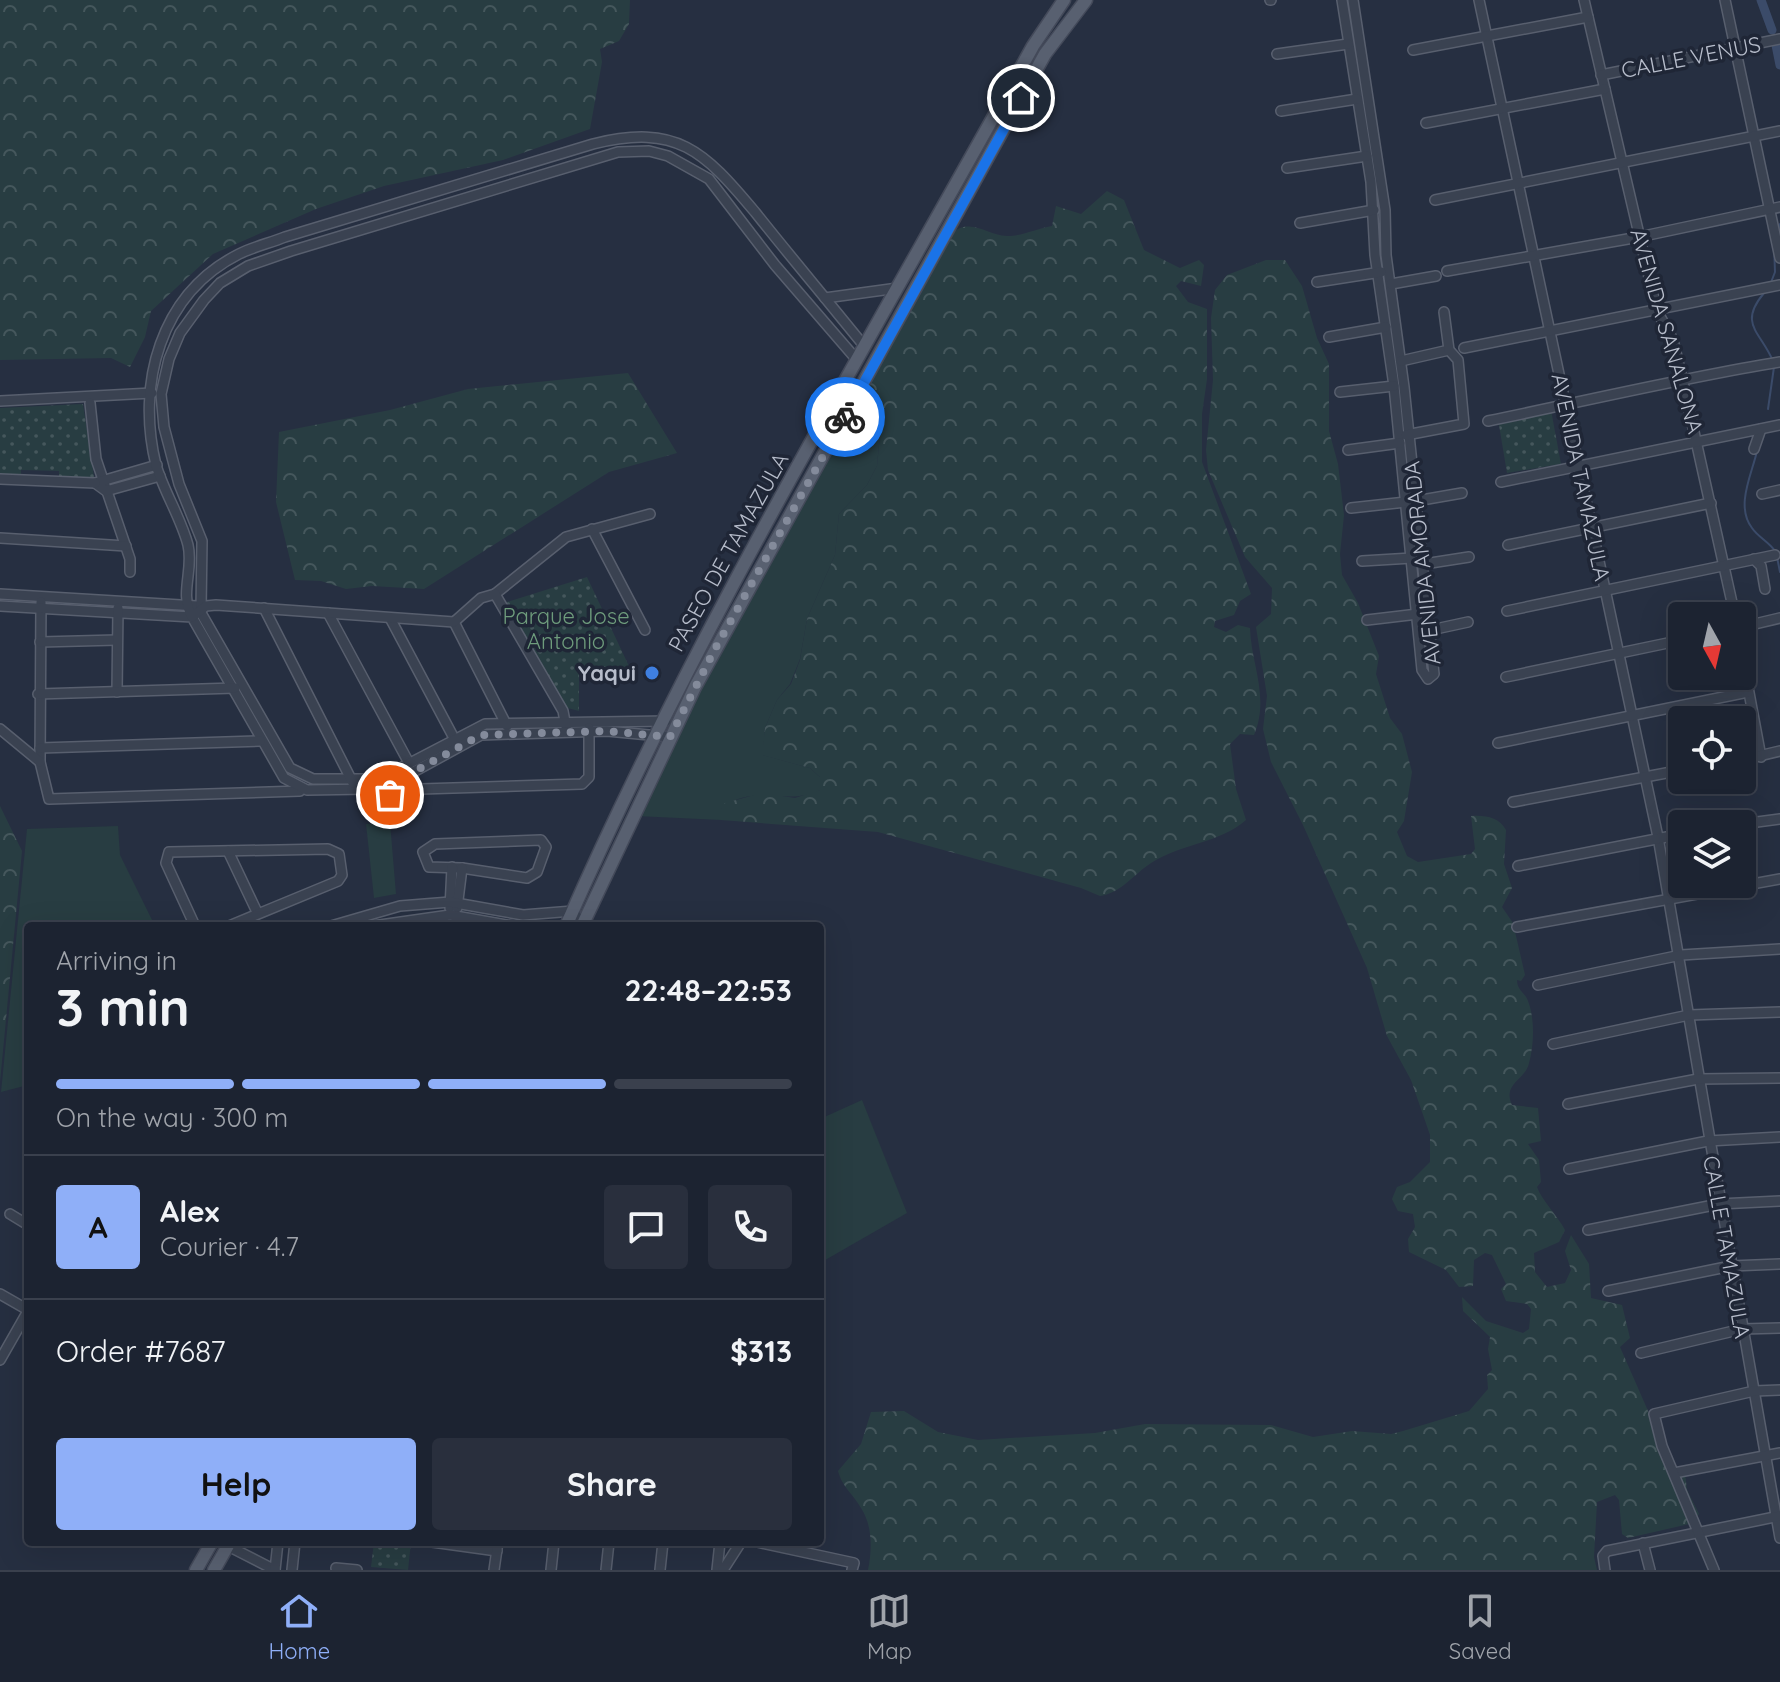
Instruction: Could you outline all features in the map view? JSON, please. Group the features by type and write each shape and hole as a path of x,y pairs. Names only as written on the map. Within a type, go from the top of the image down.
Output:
{"main road":[{"name":"PASEO DE TAMAZULA","path":"568,922 653,734 742,563 1033,46 1064,0"},
{"name":"PASEO DE TAMAZULA","path":"585,922 677,723 1045,54 1086,0"},
{"path":"196,1570 210,1546"},
{"path":"214,1570 228,1546"}],"street":[{"name":"AVENIDA AMORADA","path":"1342,0 1357,99 1385,210 1389,271 1401,361 1403,438"},
{"name":"AVENIDA AMORADA","path":"1353,0 1368,135 1377,273 1428,600 1434,674 1428,679 1422,670 1412,558 1411,501"},
{"name":"AVENIDA TAMAZULA","path":"1479,0 1646,776 1681,955"},
{"name":"AVENIDA SANALONA","path":"1584,0 1657,311 1673,340 1732,602"},
{"path":"1725,0 1775,208 1780,258"},
{"path":"1413,50 1588,17"},
{"name":"CALLE VENUS","path":"1601,75 1780,39"},
{"path":"1277,54 1348,44"},
{"path":"1426,123 1605,89"},
{"path":"1281,111 1357,99"},
{"path":"1435,200 1780,131"},
{"path":"307,790 284,778 260,741 185,604 188,544 160,476 150,438 149,393 157,347 194,286 239,254 285,237 621,137 662,138 691,149 717,166 865,347"},
{"path":"354,785 313,779 290,768 201,609 202,541 164,427 162,392 169,359 180,333 220,283 248,266 291,251 532,176 618,152 649,151 668,156 709,179 741,222 857,360"},
{"path":"1287,168 1367,156"},
{"path":"527,165 532,176"},
{"path":"1447,271 1639,237 1775,208"},
{"path":"1300,223 1374,210"},
{"path":"741,222 755,212"},
{"path":"285,237 291,251"},
{"path":"1317,282 1389,271"},
{"path":"1391,284 1436,276"},
{"path":"1464,348 1780,285"},
{"path":"825,298 898,288"},
{"path":"1348,450 1464,424 1458,360 1449,350 1444,312"},
{"path":"1329,337 1386,327"},
{"path":"1401,361 1449,350"},
{"path":"1488,421 1682,378 1780,362"},
{"path":"1340,392 1394,386"},
{"path":"0,401 162,392"},
{"path":"90,403 98,481 106,491 126,546 130,572"},
{"path":"1501,482 1780,425"},
{"path":"1754,449 1761,429"},
{"path":"0,479 98,481 157,465"},
{"path":"106,491 160,476"},
{"path":"1762,494 1780,490"},
{"path":"1351,508 1462,493"},
{"path":"1508,545 1711,503"},
{"path":"176,518 190,512"},
{"path":"192,617 210,605 454,622 481,598 495,594 566,537 650,514"},
{"path":"592,529 645,630"},
{"path":"0,538 126,546"},
{"path":"1507,611 1775,555"},
{"path":"1424,564 1469,557"},
{"path":"1362,561 1412,558"},
{"path":"1754,559 1761,566 1765,589"},
{"path":"0,594 192,617"},
{"path":"495,594 504,605 566,721 567,732"},
{"path":"41,597 38,694 40,762 49,799 307,790 367,784"},
{"path":"1416,601 1428,600"},
{"path":"0,606 41,608 185,604 201,609"},
{"path":"117,692 118,606"},
{"path":"264,608 354,785"},
{"path":"328,613 409,763"},
{"path":"1367,620 1418,614"},
{"path":"390,618 456,742"},
{"path":"1756,624 1780,618"},
{"path":"454,622 506,722 508,733"},
{"path":"1431,630 1468,622"},
{"path":"40,642 117,640"},
{"path":"1506,677 1668,643"},
{"path":"38,694 244,686"},
{"path":"1498,743 1748,692 1761,757"},
{"path":"367,784 377,770 394,780 421,789 582,784 589,777 589,721"},
{"path":"394,780 475,727 506,722 677,723"},
{"path":"0,729 40,762"},
{"path":"367,784 373,796 382,798 390,795 394,780 409,763 456,742 481,735 589,732 670,737"},
{"path":"40,748 260,741"},
{"path":"1756,758 1780,751"},
{"path":"1513,802 1668,772"},
{"path":"1756,822 1780,819"},
{"path":"1518,866 1668,836"},
{"path":"541,840 546,844 540,866 527,878 457,868 429,867 423,850 435,844 541,840"},
{"path":"193,922 166,863 166,855 173,851 328,849 339,854 342,875 338,881 237,922"},
{"path":"228,851 257,912"},
{"path":"453,915 457,868"},
{"path":"1756,883 1780,879"},
{"path":"1517,927 1668,898"},
{"path":"344,922 400,906 454,902 507,922"},
{"path":"400,906 403,919"},
{"path":"389,922 453,915 573,911 580,922"},
{"path":"374,913 380,918 377,922"},
{"path":"519,922 523,915"},
{"path":"1538,985 1681,955 1780,949"},
{"name":"CALLE TAMAZULA","path":"1681,955 1708,1141 1780,1538"},
{"path":"1553,1044 1689,1015 1780,1012"},
{"path":"1568,1104 1698,1079 1780,1078"},
{"path":"1569,1169 1708,1141 1780,1137"},
{"path":"1588,1230 1719,1204 1780,1201"},
{"path":"10,1214 24,1223"},
{"path":"1608,1291 1731,1266 1780,1264"},
{"path":"0,1294 24,1308"},
{"path":"0,1360 24,1317"},
{"path":"1641,1353 1742,1329 1780,1328"},
{"path":"1714,1570 1674,1473 1654,1414 1754,1391 1780,1390"},
{"path":"1674,1473 1780,1453"},
{"path":"1605,1570 1604,1553 1778,1516"},
{"path":"1643,1543 1650,1570"},
{"path":"233,1546 275,1570 278,1546"},
{"path":"292,1570 295,1546"},
{"path":"494,1570 497,1546"},
{"path":"551,1570 554,1546"},
{"path":"606,1570 609,1546"},
{"path":"660,1570 663,1546"},
{"path":"720,1546 720,1570"},
{"path":"720,1570 738,1546"},
{"path":"772,1546 853,1567"},
{"path":"336,1568 357,1570"}],"green space":[{"path":"0,0 630,0 629,24 619,41 600,49 602,62 590,129 503,160 384,186 316,209 213,254 151,311 145,337 130,367 111,358 0,360"},
{"path":"1107,191 1124,200 1144,250 1180,268 1199,260 1204,265 1201,286 1181,281 1176,286 1188,302 1207,309 1202,462 1251,594 1240,601 1234,615 1215,621 1214,627 1226,632 1238,625 1250,628 1260,694 1258,721 1254,735 1240,734 1230,744 1236,789 1246,820 1224,834 1163,856 1121,887 1100,896 1081,888 878,832 721,820 721,809 725,803 762,793 795,798 820,790 820,777 810,768 762,755 765,728 777,700 791,684 800,660 807,619 835,555 839,514 867,485 877,466 881,425 864,404 864,391 952,233 959,228 972,227 999,235 1023,234 1052,226 1056,206 1081,214"},
{"path":"1266,260 1285,260 1302,286 1317,338 1329,364 1329,431 1338,464 1344,515 1340,554 1342,575 1358,603 1379,656 1376,674 1390,718 1402,734 1412,772 1404,821 1397,832 1407,856 1418,862 1471,854 1475,849 1471,816 1491,818 1500,822 1506,830 1504,864 1512,888 1502,907 1513,923 1525,975 1521,981 1517,980 1517,984 1528,1001 1533,1032 1527,1069 1512,1087 1510,1098 1512,1105 1538,1108 1541,1141 1528,1144 1539,1160 1541,1182 1537,1187 1565,1230 1559,1242 1534,1253 1535,1272 1547,1287 1565,1283 1571,1270 1565,1251 1571,1235 1589,1264 1591,1298 1622,1305 1630,1338 1620,1347 1670,1461 1685,1473 1687,1490 1699,1514 1689,1524 1628,1538 1622,1534 1619,1500 1615,1495 1597,1502 1594,1557 1597,1570 868,1570 871,1547 868,1523 838,1471 861,1444 871,1412 904,1411 938,1432 978,1440 1095,1433 1145,1424 1271,1425 1313,1437 1352,1431 1391,1434 1469,1411 1488,1389 1487,1375 1492,1370 1488,1349 1490,1337 1463,1311 1462,1297 1486,1321 1523,1333 1529,1329 1531,1309 1527,1304 1506,1301 1501,1289 1506,1284 1492,1255 1485,1253 1474,1260 1473,1286 1459,1287 1446,1270 1409,1252 1408,1239 1415,1227 1413,1214 1398,1211 1392,1199 1397,1187 1410,1182 1430,1162 1430,1135 1411,1080 1387,1036 1367,968 1271,762 1263,729 1267,696 1256,627 1271,614 1272,588 1245,557 1208,470 1206,450 1213,380 1211,318 1215,290 1227,275"},
{"path":"628,373 677,453 609,472 424,589 372,586 346,589 321,581 295,580 276,502 279,432 390,410 468,389"},
{"path":"862,398 881,424 877,466 867,485 839,514 835,555 807,619 800,659 765,728 763,755 810,768 820,777 820,790 808,795 746,797 721,809 721,820 636,816 679,722"},
{"path":"83,404 94,477 59,477 59,471 21,470 21,476 0,476 0,408"},
{"path":"1551,410 1561,464 1507,473 1498,419"},
{"name":"Parque Jose Antonio","path":"587,577 635,679 599,669 579,669 579,711 564,707 504,603"},
{"path":"0,806 22,851 0,1082"},
{"path":"390,822 396,894 374,898 366,824"},
{"path":"118,826 120,855 153,922 24,922 24,1086 1,1092 27,829"},
{"path":"862,1100 907,1213 824,1261 824,1117"},
{"path":"374,1546 411,1546 408,1570 371,1567"}],"waterway":[{"path":"1761,0 1772,30"},
{"path":"1776,45 1780,65"},
{"path":"1778,231 1780,224"},
{"path":"1770,285 1775,272 1774,245"},
{"path":"1764,293 1756,304 1752,320 1773,361"},
{"path":"1768,409 1774,367"},
{"path":"1757,451 1746,490 1745,510 1752,528 1775,551"},
{"path":"1777,557 1780,572"}],"way so far":[{"path":"390,795 395,782 481,735 607,731 670,737 715,649 845,417"}],"place":[{"name":"Yaqui","path":"652,673"}],"route":[{"path":"845,417 1021,98"}]}
